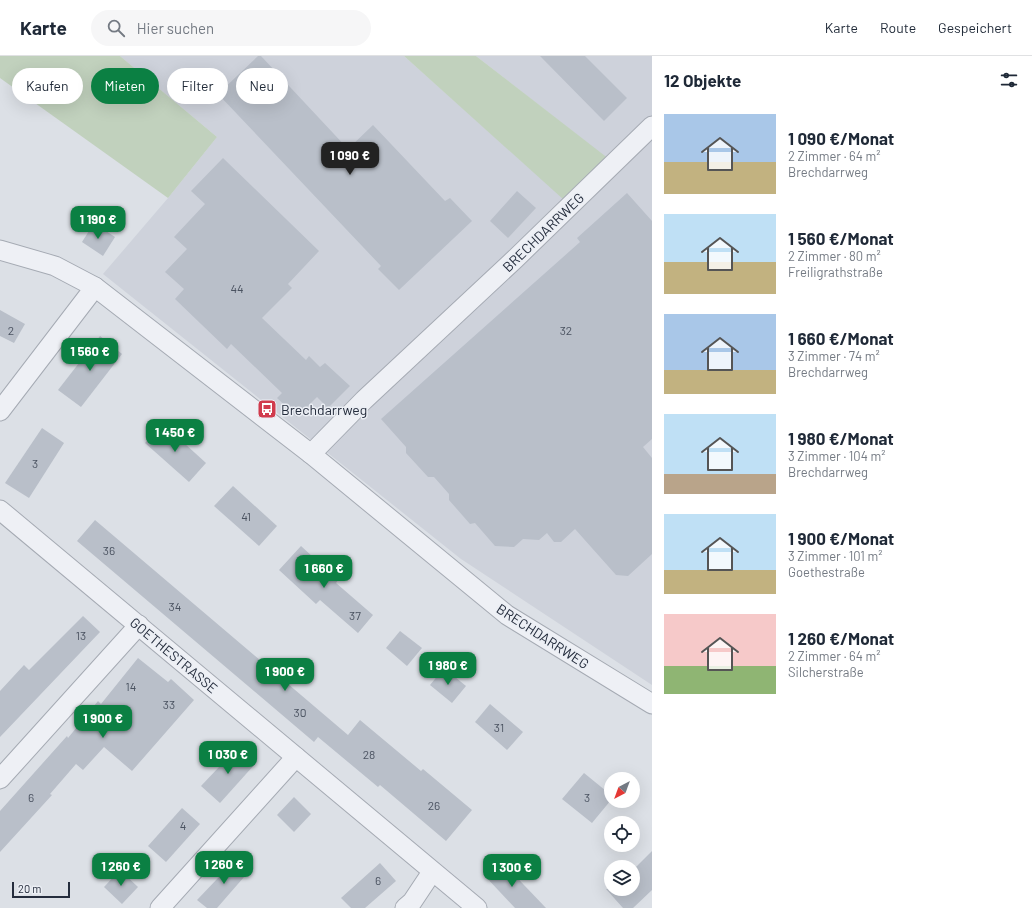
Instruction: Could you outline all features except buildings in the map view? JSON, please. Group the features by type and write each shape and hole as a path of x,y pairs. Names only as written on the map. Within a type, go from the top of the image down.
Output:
{"street":[{"name":"BRECHDARRWEG","path":"311,454 364,400 504,270 652,126"},
{"name":"BRECHDARRWEG","path":"0,250 55,266 95,287 311,454 507,615 652,704"},
{"path":"0,411 95,287"},
{"name":"GOETHESTRASSE","path":"0,510 477,908"},
{"path":"0,779 139,625"},
{"path":"160,908 296,757"},
{"path":"405,908 412,902 432,872"}],"shaded area":[{"path":"120,56 404,56 564,199 608,159 476,56 652,56 652,685 461,559 103,274 168,198 217,137 177,104 228,104 228,68 167,68 167,95 159,89 159,68 134,68"}],"green space":[{"path":"0,56 120,56 134,68 91,68 91,104 159,104 159,89 167,95 167,104 177,104 217,137 168,198 36,104 83,104 83,68 12,68 12,87 0,78"},
{"path":"404,56 476,56 609,159 564,200"}],"place":[{"name":"Brechdarrweg","path":"267,409"}]}
